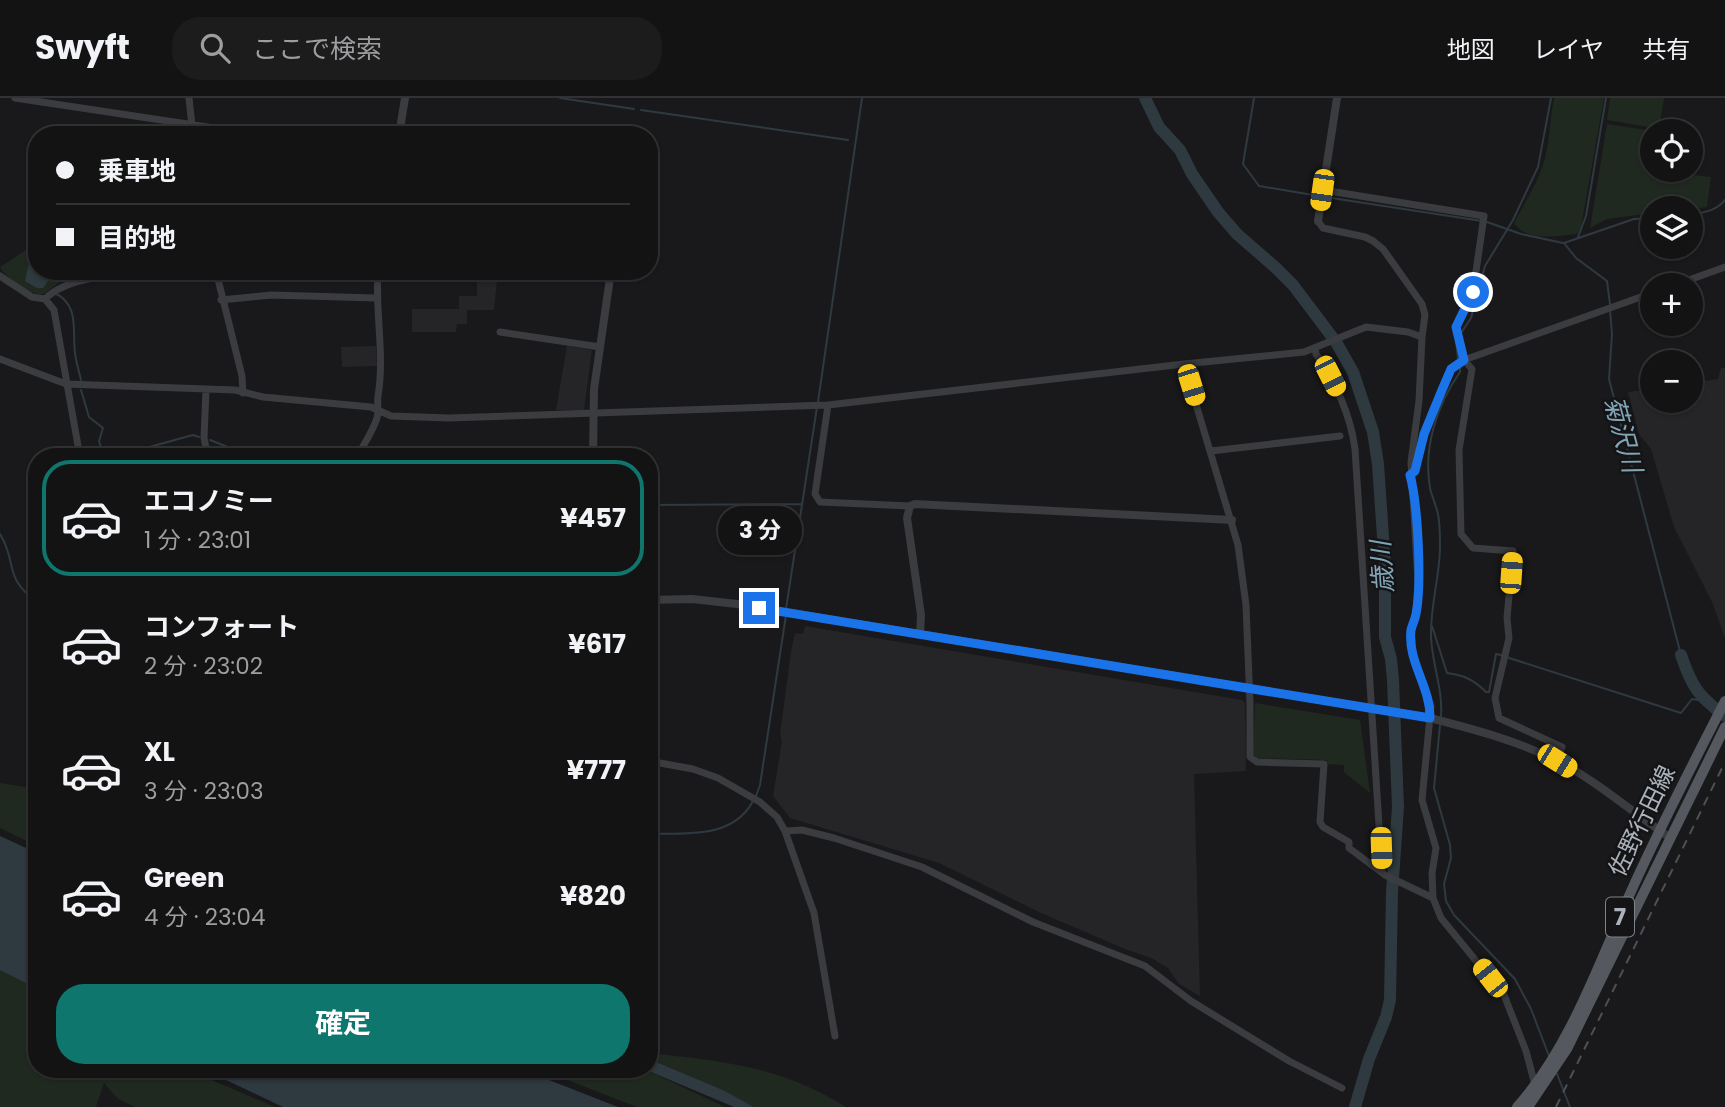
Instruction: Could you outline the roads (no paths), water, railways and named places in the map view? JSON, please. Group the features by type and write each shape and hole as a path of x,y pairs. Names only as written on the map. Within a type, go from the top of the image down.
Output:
{"main road":[{"name":"佐野行田線","path":"1528,1107 1567,1049 1721,726 1725,701"},
{"name":"佐野行田線","path":"1517,1107 1536,1096 1596,972 1659,830 1721,726"}],"street":[{"path":"15,98 198,126"},
{"path":"189,98 191,125"},
{"path":"400,126 405,98"},
{"path":"1337,98 1318,221 1323,228 1365,237 1383,249 1422,304 1425,325 1410,475 1418,582 1416,615 1411,630 1413,655 1428,695 1429,718 1422,800 1436,848 1432,873 1433,898 1441,918 1504,995 1526,1051 1536,1096"},
{"path":"1322,190 1484,216 1473,292 1456,327 1461,362 1472,369 1459,450 1461,534 1473,548 1513,551 1507,618 1509,638 1495,698 1499,718 1562,747 1557,761"},
{"path":"1703,275 1725,268"},
{"path":"0,276 32,297 45,299 54,310 78,448"},
{"path":"45,299 62,286 87,280"},
{"path":"217,280 242,376 243,393"},
{"path":"362,448 379,410 382,363 376,298 377,280"},
{"path":"593,448 593,414 610,280"},
{"path":"221,300 271,295 376,298"},
{"path":"1410,475 1415,471 1424,434 1451,369 1461,362 1640,297"},
{"path":"0,359 66,384 243,393 366,406 391,416 449,418 821,405 1304,352 1353,331 1374,327 1422,337"},
{"path":"500,332 600,347"},
{"path":"1319,346 1316,354 1343,400 1353,434 1384,873"},
{"path":"1184,364 1238,545 1246,605 1251,759 1257,762 1324,764 1320,821 1323,827 1349,842 1349,848 1384,873 1433,898"},
{"path":"206,390 206,448"},
{"path":"821,405 815,494 820,502 910,506 922,504 1232,520"},
{"path":"1211,451 1340,436"},
{"path":"910,506 907,518 921,615 920,635"},
{"path":"658,600 692,599 781,612 1429,718 1482,732 1557,761 1605,791 1669,837"},
{"path":"658,763 703,772 760,802 777,817 785,831 814,913 835,1036"},
{"path":"785,831 802,830 834,838 922,867 1033,922 1145,966 1211,1014 1289,1061 1342,1088"}],"waterway":[{"path":"560,98 634,109"},
{"path":"818,402 862,98"},
{"name":"歳川","path":"1145,98 1159,127 1180,150 1192,174 1218,212 1237,234 1293,285 1336,342 1353,372 1373,432 1378,464 1385,566 1385,637 1393,680 1398,807 1392,892 1390,1000 1355,1107"},
{"path":"1254,98 1243,164 1259,186 1319,196"},
{"path":"1461,333 1471,318 1485,266 1513,220 1538,167 1551,98"},
{"path":"1578,237 1586,216 1606,98"},
{"path":"641,110 848,140"},
{"path":"1325,197 1482,221"},
{"name":"菊沢川","path":"1703,212 1714,209 1725,200"},
{"name":"菊沢川","path":"1610,304 1607,281 1576,258 1564,243 1640,219"},
{"path":"1487,222 1521,234 1563,243"},
{"path":"55,293 63,298 72,312 75,356 81,380"},
{"name":"菊沢川","path":"1610,310 1612,334 1609,379 1681,655"},
{"path":"1456,341 1458,359"},
{"path":"1441,716 1431,637 1440,557 1440,530 1430,488 1428,457 1439,412 1460,368"},
{"path":"81,390 89,417 103,428 99,441 101,448"},
{"path":"786,609 817,407"},
{"path":"146,448 193,435 199,437"},
{"path":"210,440 230,448"},
{"path":"658,505 802,504"},
{"path":"0,534 15,577 28,595"},
{"path":"756,796 760,785 786,615"},
{"path":"1432,626 1447,673 1468,679 1486,692 1489,692 1496,654 1501,655"},
{"name":"菊沢川","path":"1681,655 1697,690 1725,716"},
{"path":"1506,657 1681,713 1692,699 1704,701"},
{"path":"1440,725 1434,788 1450,845 1451,858 1444,884 1446,901 1454,915 1515,979 1531,1009 1549,1056"},
{"path":"658,834 693,833 721,828 734,822 753,801"},
{"path":"1557,1074 1570,1107"}],"railway":[{"path":"1556,1107 1725,762"}]}
